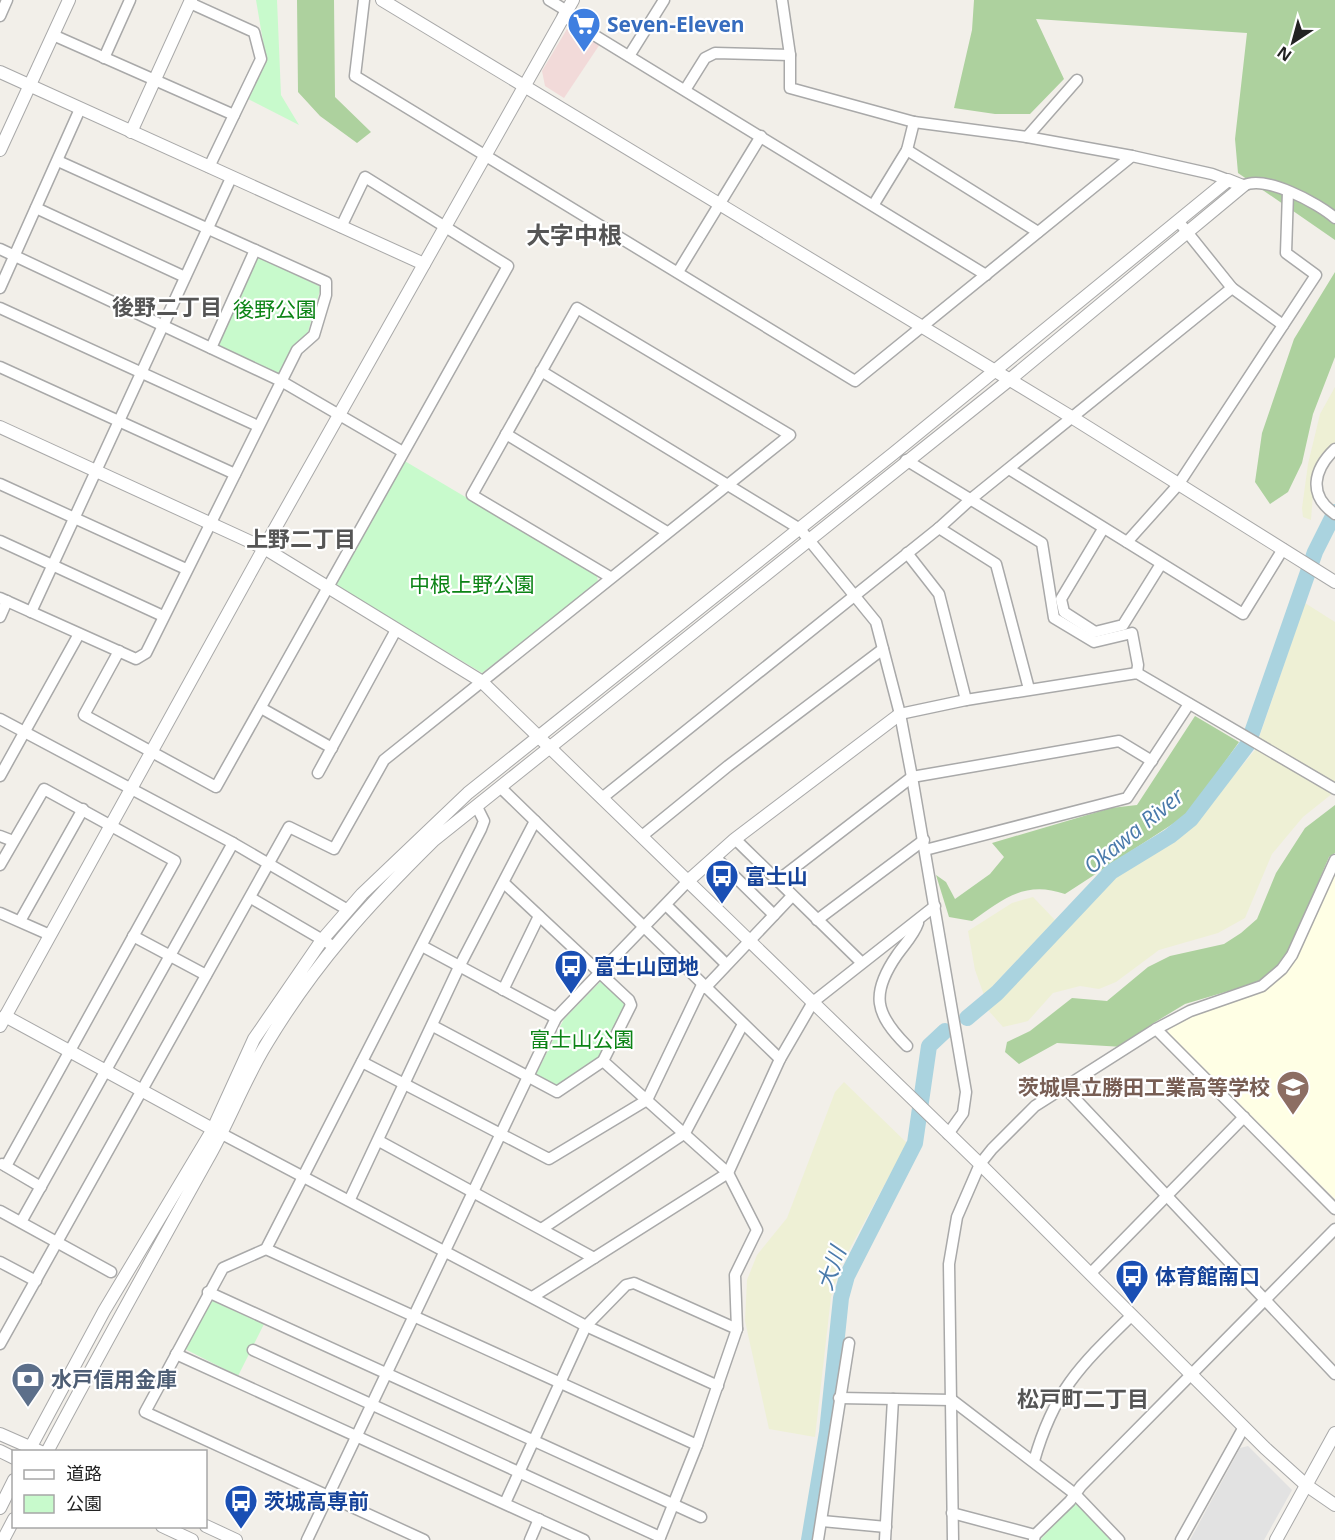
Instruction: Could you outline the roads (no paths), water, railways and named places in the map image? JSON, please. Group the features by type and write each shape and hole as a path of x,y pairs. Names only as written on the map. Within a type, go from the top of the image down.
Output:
{"street":[{"path":"0,15 7,0"},
{"path":"0,150 69,0"},
{"path":"104,58 130,0"},
{"path":"364,0 355,76 855,381 1132,156"},
{"path":"382,0 920,328 1073,418 1335,582"},
{"path":"549,0 568,9 629,56 986,274"},
{"path":"629,56 664,0"},
{"path":"782,0 790,55 790,88 914,122 1027,137 1132,156 1212,174 1243,186"},
{"path":"131,132 191,1 254,32 261,59 209,167"},
{"path":"568,9 264,548 3,1021 71,1051 107,1072 144,1089 218,1131 534,1296 586,1326 718,1386"},
{"path":"53,35 234,115"},
{"path":"686,90 705,58 715,53 790,55"},
{"path":"0,72 424,264"},
{"path":"1027,137 1077,80"},
{"path":"0,288 80,109"},
{"path":"874,204 907,150 914,122"},
{"path":"678,272 761,136"},
{"path":"907,150 1038,232"},
{"path":"0,617 4,600 136,659 146,653 297,350 314,335 326,295 327,282 58,161"},
{"path":"119,651 84,715 216,787 508,266 365,177 341,227"},
{"path":"31,612 231,178"},
{"path":"49,1450 265,1045 348,910 425,832 538,737 1008,381 1183,226 1228,180"},
{"path":"328,943 426,847 550,748 805,533 992,371 1183,226 1249,183 1305,197 1335,218"},
{"path":"1127,542 1178,485 1316,275 1286,253 1288,192"},
{"path":"36,208 185,277"},
{"path":"1183,226 1232,288 1282,325"},
{"path":"0,249 281,381 403,452"},
{"path":"211,348 255,250"},
{"path":"602,798 939,528 971,499 1232,288"},
{"path":"0,308 258,426"},
{"path":"0,1344 289,827 334,849 384,760 790,435 577,308 472,495 610,577"},
{"path":"0,368 235,474"},
{"path":"541,371 805,533 876,622 900,714 959,1045 966,1103 963,1113 948,1134"},
{"path":"0,428 264,548 481,681 980,1164 1244,1427 1306,1485 1335,1505"},
{"path":"506,434 667,532"},
{"path":"1332,512 1317,494 1317,485 1322,461 1335,448"},
{"path":"906,460 1042,543 1054,618 1094,642 1132,633 1138,665 1137,673"},
{"path":"1009,469 1243,614 1283,549"},
{"path":"0,484 186,569"},
{"path":"939,528 996,564 1029,689"},
{"path":"1103,529 1061,599 1064,612 1095,632 1123,625 1161,564"},
{"path":"0,541 164,616"},
{"path":"907,553 939,594 966,700"},
{"path":"318,773 396,630"},
{"path":"0,776 79,634"},
{"path":"642,836 728,766 883,649"},
{"path":"307,1540 556,1018 715,856 900,714 1029,689 1137,673 1335,789"},
{"path":"817,920 925,845 1128,798 1189,704"},
{"path":"261,708 332,747"},
{"path":"0,719 233,843 348,910"},
{"path":"777,882 912,777 1119,741 1152,761"},
{"path":"501,788 780,1059"},
{"path":"0,865 44,789 175,861 71,1051 3,1165 41,1187"},
{"path":"424,1540 145,1412 223,1268 266,1249 481,829 483,821 477,807"},
{"path":"20,921 83,809"},
{"path":"350,1199 459,967 535,821"},
{"path":"0,836 13,841"},
{"path":"735,839 861,962"},
{"path":"21,1222 107,1072 233,843"},
{"path":"715,856 774,915"},
{"path":"952,1540 949,1264 952,1239 961,1206 980,1164 1018,1121 1035,1106 1156,1029 1190,1011 1262,986 1282,969 1292,955 1335,860"},
{"path":"433,1026 557,1092 603,1061 631,1005 629,1000 504,883"},
{"path":"362,1062 549,1160 647,1100 703,986 792,896"},
{"path":"251,898 328,943"},
{"path":"666,905 726,964"},
{"path":"534,1296 728,1173 780,1059 813,1002 935,906"},
{"path":"0,914 50,935"},
{"path":"503,990 538,916"},
{"path":"907,1046 882,1018 880,992 888,968 920,920"},
{"path":"133,936 206,975"},
{"path":"422,946 556,1018"},
{"path":"543,1228 685,1133 743,1024"},
{"path":"1156,1029 1335,1209"},
{"path":"253,1350 659,1538 697,1445 737,1329 735,1275 757,1230 728,1173 603,1061"},
{"path":"1065,1088 1335,1374"},
{"path":"1090,1274 1244,1118"},
{"path":"0,1434 33,1450 104,1311 218,1131"},
{"path":"379,1141 543,1228 594,1258"},
{"path":"0,1211 111,1272"},
{"path":"952,1513 1034,1538 1335,1229"},
{"path":"266,1249 697,1445"},
{"path":"0,1262 36,1281"},
{"path":"505,1503 586,1326 626,1286 634,1283 737,1329"},
{"path":"208,1292 701,1517"},
{"path":"1034,1461 1042,1432 1066,1384 1085,1360 1132,1315"},
{"path":"818,1540 849,1343"},
{"path":"176,1354 584,1540"},
{"path":"839,1398 952,1400 1075,1494 1119,1540"},
{"path":"885,1540 893,1400"},
{"path":"1180,1540 1244,1427"},
{"path":"1276,1540 1335,1433"},
{"path":"0,1508 12,1484"},
{"path":"530,1540 540,1519"},
{"path":"822,1521 886,1527"},
{"path":"3,1540 12,1523"},
{"path":"207,1526 236,1540"},
{"path":"164,1528 192,1540"}],"waterway":[{"name":"Okawa River","path":"967,1018 997,993 1111,872 1170,836 1191,819 1248,744 1315,552 1335,512"},
{"name":"大川","path":"809,1540 827,1432 841,1298 847,1276 915,1143 929,1046 945,1031"}],"place":[{"name":"Seven-Eleven","path":"584,53"},
{"name":"富士山","path":"722,905"},
{"name":"富士山団地","path":"571,995"},
{"name":"茨城県立勝田工業高等学校","path":"1293,1116"},
{"name":"体育館南口","path":"1132,1305"},
{"name":"水戸信用金庫","path":"28,1408"},
{"name":"茨城高専前","path":"241,1530"}],"district":[{"name":"大字中根","path":"574,234"},
{"name":"後野二丁目","path":"167,306"},
{"name":"上野二丁目","path":"301,538"},
{"name":"松戸町二丁目","path":"1083,1398"}],"park label":[{"name":"後野公園","path":"275,309"},
{"name":"中根上野公園","path":"472,584"},
{"name":"富士山公園","path":"582,1039"}]}
